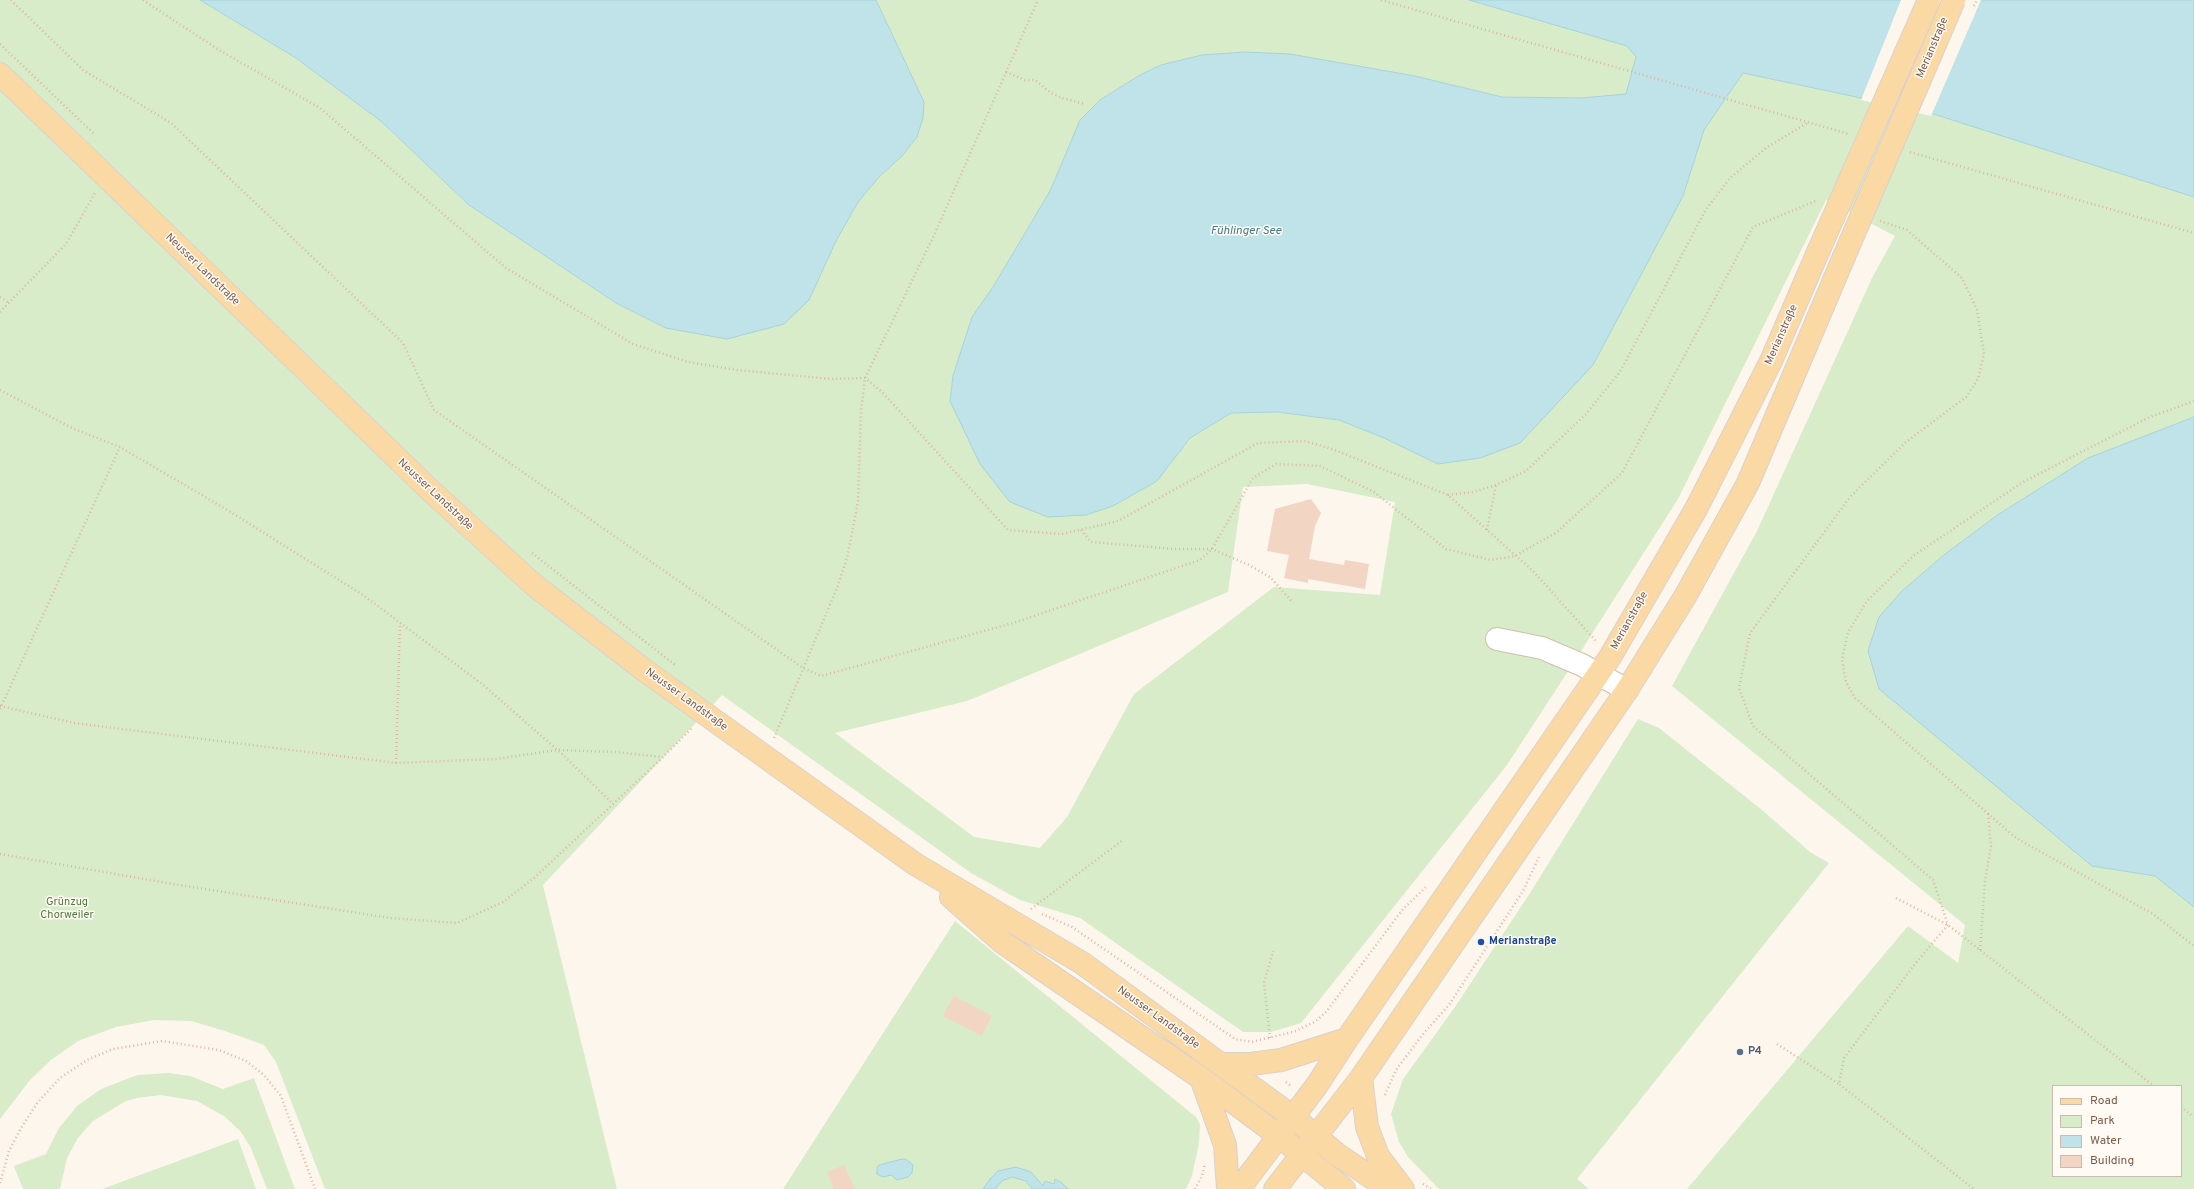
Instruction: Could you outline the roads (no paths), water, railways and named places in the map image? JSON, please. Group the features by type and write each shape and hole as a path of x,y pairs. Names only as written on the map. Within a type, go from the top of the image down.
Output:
{"main road":[{"name":"Merianstraße","path":"1239,1189 1317,1085 1590,669 1610,657 1696,509 1771,361 1929,0"},
{"name":"Merianstraße","path":"1275,1189 1361,1078 1627,690 1686,596 1748,483 1954,0"},
{"name":"Neusser Landstraße","path":"0,74 426,487 534,586 644,670 915,864 1082,963 1293,1117 1338,1155 1389,1189"},
{"name":"Neusser Landstraße","path":"915,864 1002,942 1201,1078 1279,1136 1344,1189"},
{"path":"1221,1064 1251,1064 1281,1060 1347,1039"},
{"path":"1201,1078 1225,1145 1228,1189"},
{"path":"1361,1078 1367,1127 1378,1156 1403,1189"}],"lane":[{"path":"1497,639 1542,648 1590,669 1627,690"}],"water":[{"path":"200,0 876,0 924,102 923,118 917,137 902,156 879,177 858,202 836,241 809,300 784,324 727,339 666,328 616,303 469,205 382,122 296,58"},
{"name":"Fühlinger See","path":"1469,0 2194,0 2194,197 1927,112 1743,73 1704,130 1683,196 1593,365 1520,443 1480,458 1438,464 1384,438 1339,420 1277,412 1231,413 1190,438 1157,481 1113,506 1086,515 1048,517 1010,502 980,464 950,401 953,376 972,317 993,287 1050,191 1080,120 1100,100 1140,75 1161,65 1202,55 1245,52 1290,54 1415,76 1502,97 1581,98 1626,94 1636,57 1627,46"},
{"path":"2194,417 2194,907 2155,876 2092,866 1879,689 1868,651 1879,617 1902,591 1945,554 1999,514 2088,458"},
{"path":"906,1159 913,1165 912,1173 908,1177 897,1180 891,1175 883,1177 877,1174 877,1167 879,1165"},
{"path":"1016,1167 1031,1172 1043,1186 1045,1181 1054,1184 1055,1179 1068,1189 1032,1189 1026,1181 1012,1177 1002,1181 995,1189 983,1189 998,1171"}],"place":[{"name":"Merianstraße","path":"1481,942"},
{"name":"P4","path":"1740,1052"}],"park label":[{"name":"Grünzug Chorweiler","path":"67,909"}]}
